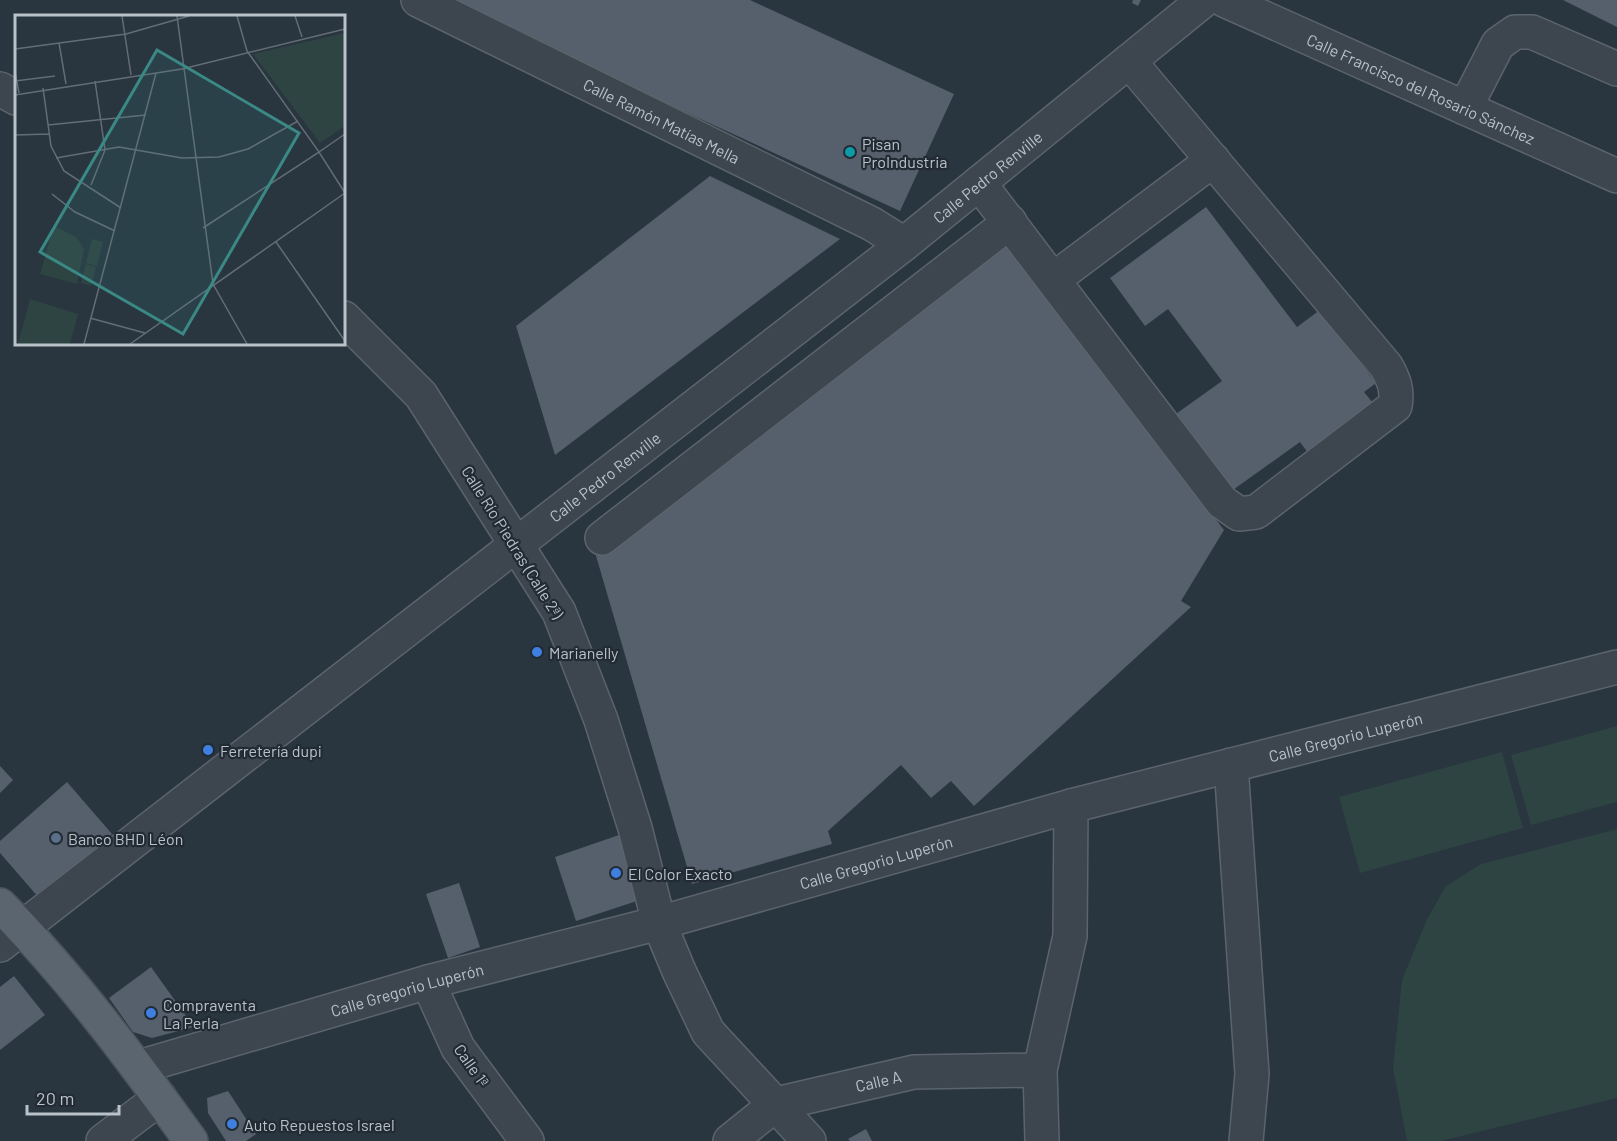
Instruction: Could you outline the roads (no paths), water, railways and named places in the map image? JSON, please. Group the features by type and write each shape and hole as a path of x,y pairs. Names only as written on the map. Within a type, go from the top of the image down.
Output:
{"main road":[{"path":"0,905 11,937 139,1067 191,1141"}],"street":[{"name":"Calle Ramón Matías Mella","path":"418,0 872,224 904,244"},
{"name":"Calle Pedro Renville","path":"11,937 904,244 1204,0"},
{"name":"Calle Francisco del Rosario Sánchez","path":"1224,0 1617,176"},
{"path":"1465,108 1498,44 1515,32 1532,32 1617,69"},
{"path":"979,183 1222,502 1239,514 1256,512 1395,406 1397,394 1395,381 1386,366 1129,61"},
{"path":"0,89 15,97"},
{"path":"1054,279 1213,160"},
{"path":"602,538 1010,222"},
{"name":"Calle Río Piedras (Calle 2ª)","path":"345,319 421,395 559,612 601,720 635,828 659,923 708,1032 809,1141"},
{"name":"Calle Gregorio Luperón","path":"139,1067 428,982 659,923 1071,806 1617,667"},
{"path":"1231,765 1252,1074 1246,1141"},
{"path":"1042,1141 1040,1070 1070,936 1071,806"},
{"name":"Calle 1ª","path":"428,982 458,1048 527,1141"},
{"name":"Calle A","path":"730,1141 776,1104 914,1072 1040,1070"},
{"path":"103,1141 160,1098"}],"place":[{"name":"Pisan ProIndustria","path":"850,152"},
{"name":"Marianelly","path":"537,652"},
{"name":"Ferretería dupi","path":"208,750"},
{"name":"Banco BHD Léon","path":"56,838"},
{"name":"El Color Exacto","path":"616,873"},
{"name":"Compraventa La Perla","path":"151,1013"},
{"name":"Auto Repuestos Israel","path":"232,1124"}]}
